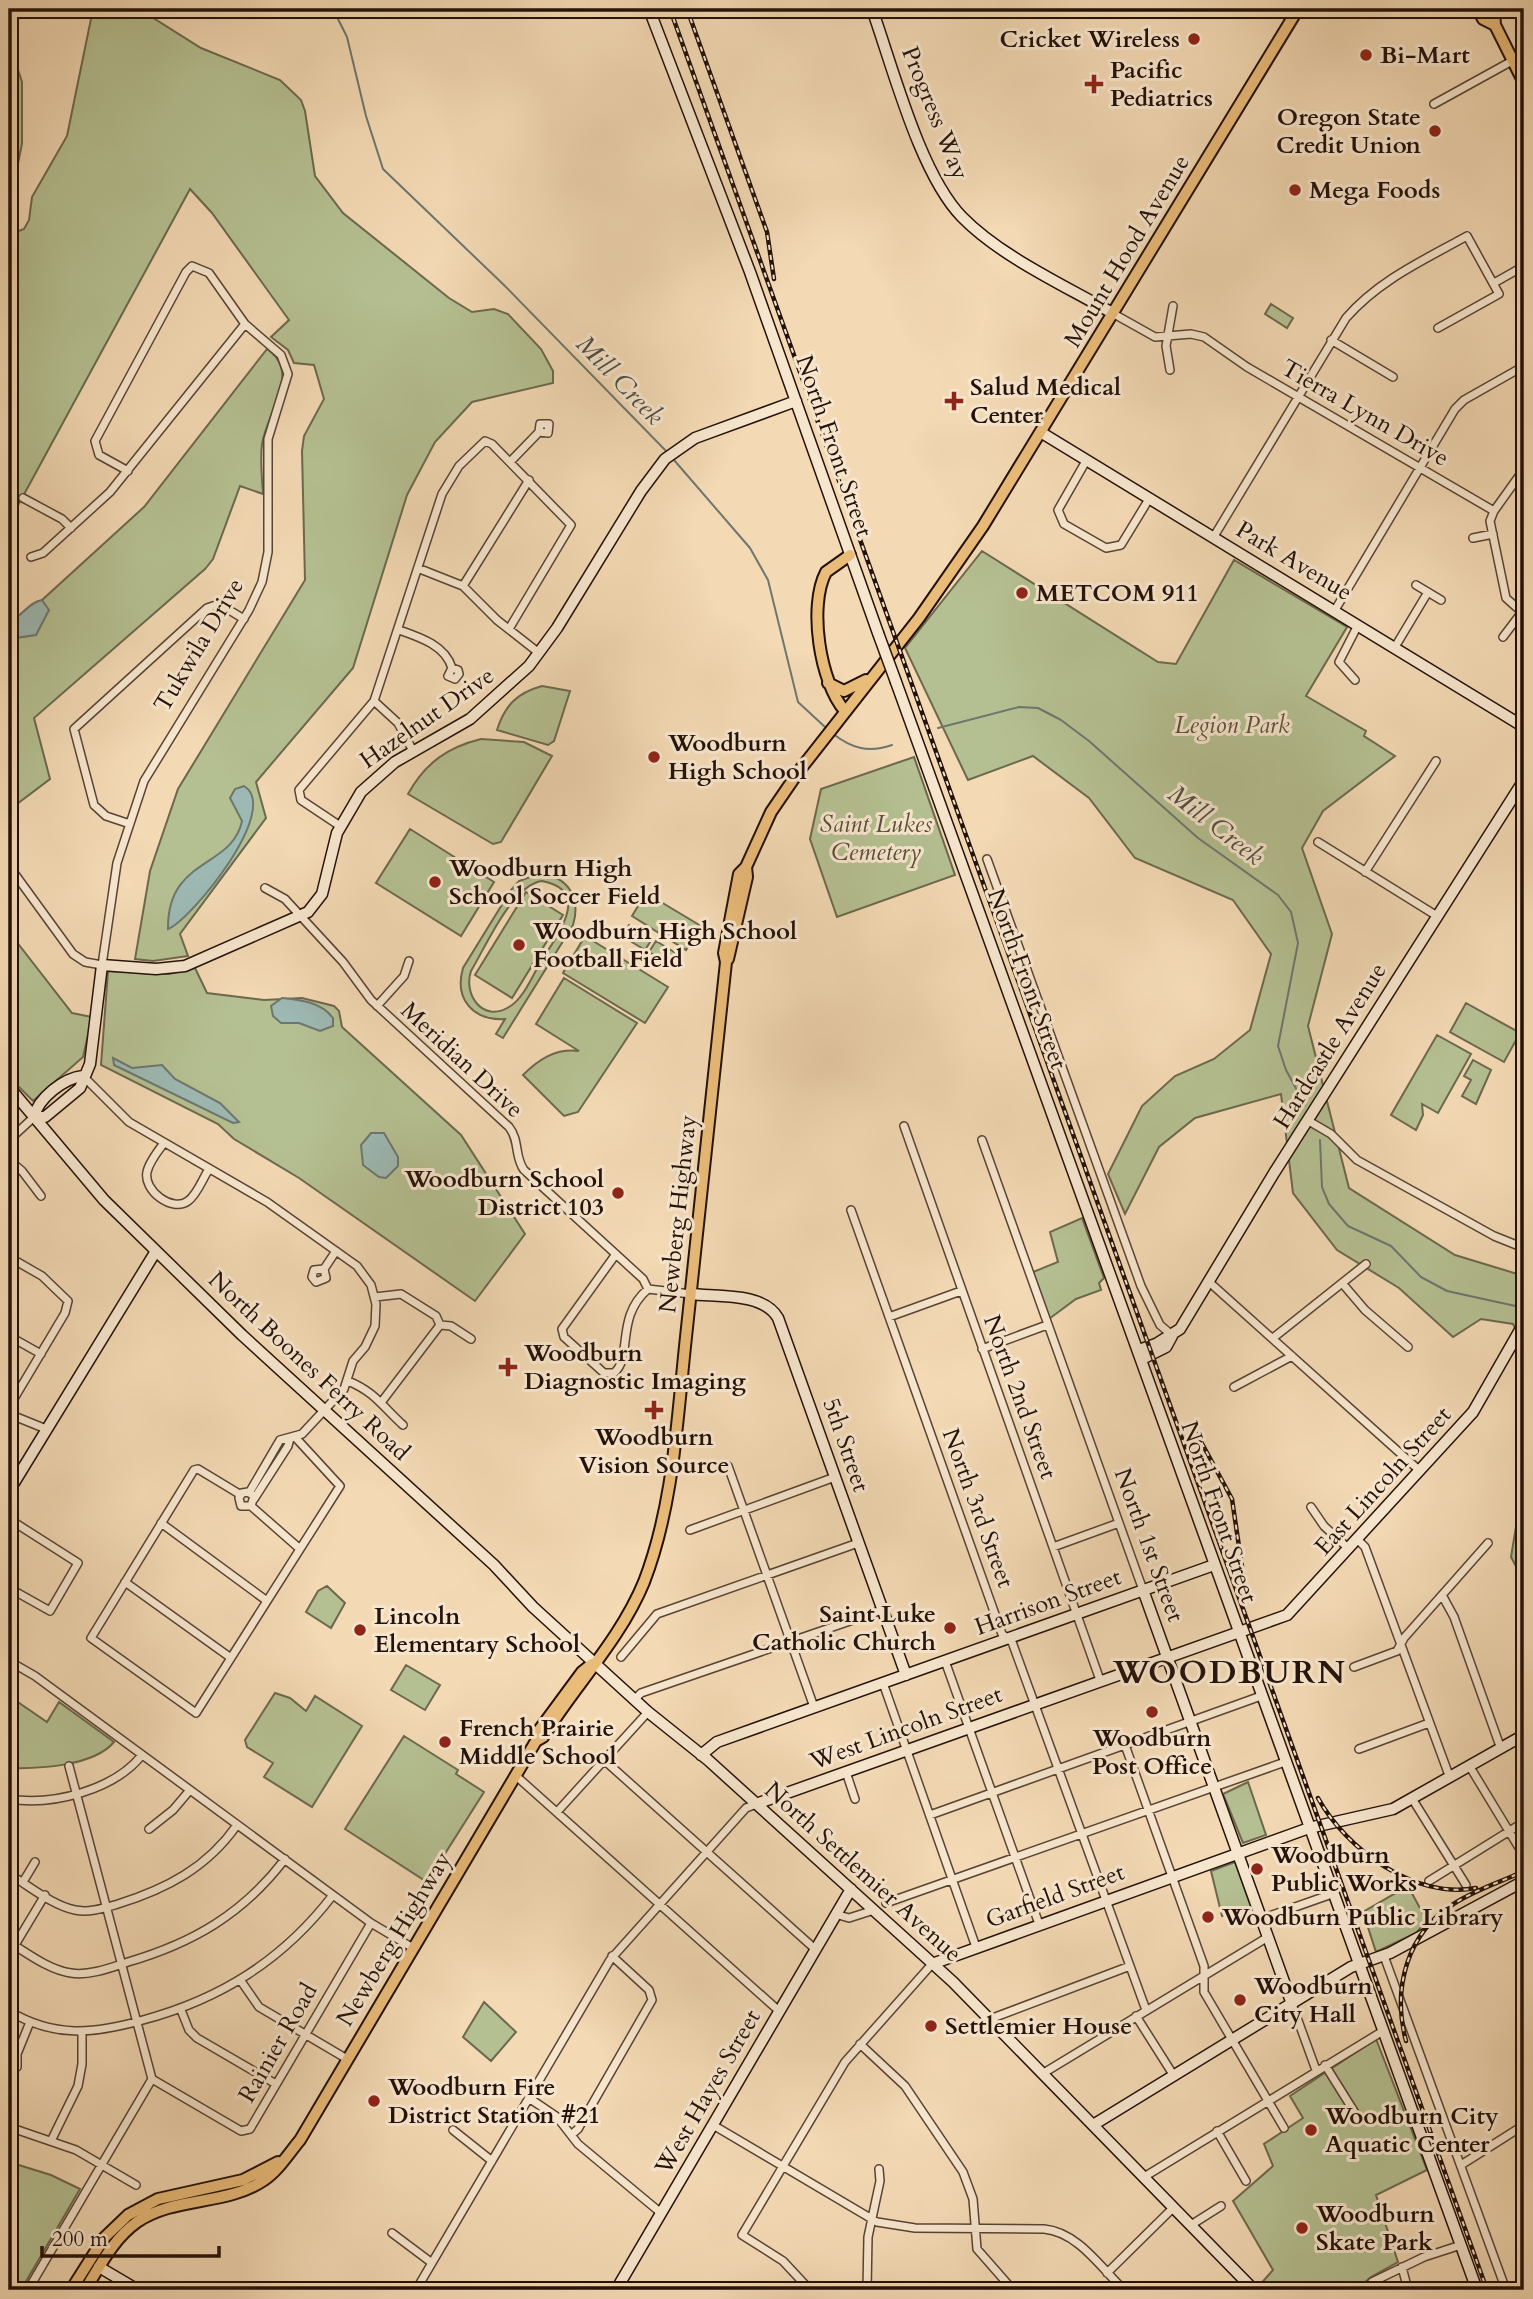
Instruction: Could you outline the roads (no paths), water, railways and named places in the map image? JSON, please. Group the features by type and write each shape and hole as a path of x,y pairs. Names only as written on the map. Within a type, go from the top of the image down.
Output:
{"main road":[{"name":"Mount Hood Avenue","path":"894,651 965,554 1042,433 1298,9"},
{"path":"1478,9 1483,19 1495,25"},
{"path":"1494,9 1495,25 1524,83"},
{"path":"845,712 828,683 817,611 818,595 828,569 850,555"},
{"name":"Newberg Highway","path":"85,2290 125,2232 145,2217 172,2206 234,2194 250,2188 270,2176 286,2157 536,1741 537,1733 550,1712 582,1672 594,1663 631,1610 659,1537 672,1464 726,962 731,955 747,877 746,867 759,835 782,795 894,651"},
{"path":"828,683 840,691 847,691 876,673"},
{"name":"Newberg Highway","path":"71,2290 104,2238 128,2215 158,2199 243,2180 286,2157"},
{"name":"Newberg Highway","path":"99,2267 96,2262 99,2256 128,2215"}],"street":[{"name":"North Front Street","path":"649,9 796,401 1141,1354 1332,1894 1477,2290"},
{"name":"Progress Way","path":"872,9 927,161 939,187 954,208 984,236 1114,314"},
{"path":"1434,104 1512,61"},
{"path":"1213,538 1331,340 1353,310 1402,271 1467,236 1499,294 1438,328"},
{"path":"1494,283 1524,266"},
{"name":"Tukwila Drive","path":"34,1117 45,1117 80,1088 94,1050 102,965 117,863 130,824 153,763 244,619 258,591 266,563 267,446 288,380 281,355 245,324 209,273 192,267 186,272 101,429 94,449 128,471"},
{"path":"1170,370 1167,338 1172,306"},
{"name":"Tierra Lynn Drive","path":"1114,314 1146,333 1167,338 1191,334 1203,337 1247,367 1494,511"},
{"path":"31,557 43,553 110,492 245,324"},
{"path":"1331,340 1393,377"},
{"path":"1335,610 1459,405 1524,366"},
{"name":"Hazelnut Drive","path":"9,866 75,957 102,965 179,967 301,916 313,908 322,894 340,826 366,786 386,768 443,736 483,709 512,684 539,653 665,459 706,433 796,401"},
{"path":"510,461 539,432"},
{"name":"Park Avenue","path":"1042,433 1524,727"},
{"path":"340,826 320,815 301,800 298,794 301,787 374,701 445,487 465,458 485,441 510,461 571,526 509,629"},
{"path":"1086,461 1059,506 1058,517 1064,524 1106,548 1113,549 1121,545 1149,499"},
{"path":"1503,638 1523,613 1506,598 1490,517 1524,469"},
{"path":"463,586 528,480"},
{"path":"23,498 62,519 71,528"},
{"path":"1473,538 1493,534"},
{"path":"420,569 463,586 539,653"},
{"path":"1416,585 1441,600"},
{"path":"1395,647 1428,592"},
{"path":"130,824 106,816 94,805 74,729 207,608 219,604 244,619"},
{"path":"1355,680 1339,662 1358,625"},
{"path":"399,630 433,644 449,660 452,668"},
{"path":"374,701 398,723 413,751"},
{"path":"1365,872 1436,761"},
{"name":"Hardcastle Avenue","path":"1141,1354 1180,1329 1307,1120 1524,780"},
{"path":"1318,842 1437,916"},
{"path":"987,859 1141,1286 1160,1325 1172,1335"},
{"name":"Meridian Drive","path":"265,888 282,897 301,916 343,962 377,1006 509,1128 516,1139 519,1164 643,1279 648,1289"},
{"path":"377,1006 404,976 409,961"},
{"path":"83,1076 119,1114 264,1200 357,1266 375,1297 373,1331 353,1361 348,1381 304,1433 293,1438 249,1498"},
{"name":"North Boones Ferry Road","path":"9,1087 104,1200 325,1411 494,1565 594,1663"},
{"path":"9,1140 34,1117"},
{"path":"1307,1120 1331,1134 1357,1160 1494,1236 1524,1248"},
{"name":"North 2nd Street","path":"904,1126 1100,1680"},
{"name":"North 1st Street","path":"982,1140 1292,2004"},
{"path":"164,1143 148,1169 147,1179 150,1186 169,1203 176,1205 188,1201 209,1169"},
{"path":"9,1160 22,1171 41,1196"},
{"name":"North 3rd Street","path":"851,1210 1002,1634 1013,1642 1146,2010"},
{"path":"9,1492 156,1251"},
{"path":"324,1269 336,1251"},
{"path":"616,1254 562,1329 564,1337 604,1373 614,1373 621,1365 629,1314 648,1289 691,1294"},
{"path":"9,1257 42,1276 68,1301 65,1312 9,1407"},
{"path":"1273,1338 1366,1264"},
{"path":"1208,1281 1420,1471"},
{"path":"1342,1283 1365,1310 1408,1347"},
{"path":"889,1317 961,1291"},
{"path":"375,1297 401,1294 436,1316 440,1325"},
{"name":"5th Street","path":"691,1294 759,1302 773,1309 906,1675"},
{"name":"East Lincoln Street","path":"1238,1631 1290,1613 1358,1540 1478,1407 1524,1322"},
{"path":"440,1325 451,1326 471,1339"},
{"path":"383,1400 440,1325"},
{"path":"982,1349 1047,1325"},
{"path":"9,1336 41,1354"},
{"path":"1234,1387 1292,1356"},
{"path":"348,1381 383,1400 387,1410 403,1425"},
{"path":"9,1414 46,1429"},
{"path":"293,1438 341,1484 300,1549 231,1658 196,1713 91,1638 196,1468 249,1498 300,1549"},
{"path":"728,1466 814,1707"},
{"path":"690,1530 835,1477"},
{"path":"1311,1507 1324,1526 1349,1549"},
{"path":"9,1520 78,1563 50,1611 9,1588"},
{"path":"161,1523 267,1601"},
{"path":"1053,1547 1119,1523"},
{"path":"1358,1540 1364,1545 1450,1778"},
{"path":"621,1657 657,1614 858,1543"},
{"path":"1354,1667 1397,1651 1488,1543"},
{"name":"Harrison Street","path":"701,1755 718,1742 1214,1565"},
{"path":"125,1581 231,1658"},
{"path":"1443,1595 1454,1617 1500,1749"},
{"path":"635,1699 641,1693 882,1610"},
{"name":"West Lincoln Street","path":"416,2290 612,1956 747,1807 1238,1631"},
{"path":"9,1661 35,1676 371,1923 413,1948"},
{"path":"945,1661 1039,1924"},
{"name":"North Settlemier Avenue","path":"594,1663 874,1910 990,2019 1254,2290"},
{"path":"883,1683 976,1947"},
{"path":"930,1815 1261,1696"},
{"path":"557,1812 648,1712"},
{"path":"1359,1749 1429,1723"},
{"name":"Garfield Street","path":"807,2289 780,2258 742,2235 827,2090 860,2044 932,1964 1309,1828 1380,1813 1413,1800 1524,1735"},
{"path":"1125,1745 1204,1966 1204,1992 1284,2128"},
{"path":"9,1799 39,1800 76,1793 117,1779 142,1755"},
{"path":"604,1760 815,1949"},
{"path":"887,1903 1285,1762"},
{"path":"29,2290 152,2079 69,1766"},
{"path":"1470,1767 1524,1856"},
{"path":"846,1772 855,1799"},
{"path":"515,1775 779,2011"},
{"path":"149,1829 173,1810 190,1790"},
{"path":"1413,1800 1466,1885"},
{"path":"1429,1881 1524,1822"},
{"path":"9,1874 75,1910 107,1907 148,1895 182,1878 218,1848 237,1825"},
{"path":"12,1944 67,1973 89,1972 174,1948 214,1928 250,1899 285,1859"},
{"path":"23,1882 35,1862"},
{"path":"1093,2125 1359,1965 1384,1955 1524,1881"},
{"name":"West Hayes Street","path":"616,2290 850,1889"},
{"path":"1261,1919 1332,1894"},
{"path":"9,1955 12,1944 45,1895"},
{"path":"9,2011 30,2022 82,2033 181,2010 241,1981 293,1940 332,1895"},
{"path":"835,1914 849,1918 874,1910"},
{"name":"Rainier Road","path":"152,2079 246,2132 371,1923"},
{"path":"1042,2074 1268,1937"},
{"path":"1384,1955 1506,2290"},
{"path":"571,2135 578,2129 652,2000 649,1990 612,1956"},
{"path":"990,2019 1130,1966"},
{"path":"241,1981 259,2007 347,2059"},
{"path":"1292,2004 1316,2070"},
{"path":"181,2010 189,2030 197,2038 276,2084"},
{"path":"1136,2016 1174,2076"},
{"path":"17,2067 17,2054 30,2022"},
{"path":"1144,2177 1383,2031"},
{"path":"51,2141 78,2086 82,2033"},
{"path":"860,2044 905,2086 963,2172 973,2199 978,2253 1013,2290"},
{"path":"1325,2065 1355,2113 1362,2118"},
{"path":"529,2098 557,2118 571,2135 661,2213"},
{"path":"713,2125 870,2219 899,2227 1044,2229 1062,2233 1074,2240 1124,2290"},
{"path":"1461,2165 1524,2125"},
{"path":"9,2127 51,2141 136,2185"},
{"path":"453,2130 492,2161"},
{"path":"1217,2131 1246,2181"},
{"path":"867,2290 870,2219 880,2181 879,2169"},
{"path":"1191,2225 1221,2206"},
{"path":"1107,2273 1174,2207"},
{"path":"392,2233 432,2263"},
{"path":"1373,2282 1402,2267 1461,2245"},
{"path":"99,2267 138,2290"},
{"path":"1402,2267 1408,2290"}],"water":[{"path":"42,600 49,610 36,635 16,638 9,654 9,621"},
{"path":"244,786 253,798 251,817 243,839 212,886 195,906 168,929 170,906 178,888 188,876 226,848 236,836 242,821 230,798 235,789"},
{"path":"282,998 323,1008 333,1018 333,1026 320,1031 299,1023 281,1023 273,1016 271,1006"},
{"path":"113,1058 132,1068 162,1065 175,1079 220,1103 239,1122 233,1123 114,1065"},
{"path":"371,1133 384,1133 398,1157 398,1166 386,1178 379,1177 363,1165 361,1145"}],"waterway":[{"name":"Mill Creek","path":"333,9 347,37 366,116 383,169 505,286 668,453"},
{"name":"Mill Creek","path":"674,460 750,548 768,580 798,702 825,727"},
{"name":"Mill Creek","path":"938,728 1019,707 1038,708 1061,720 1089,741 1198,838 1278,895 1291,912 1298,943 1278,1046 1286,1070 1305,1105"},
{"name":"Mill Creek","path":"832,733 861,748 876,749 892,745"},
{"name":"Mill Creek","path":"1320,1140 1322,1187 1329,1204 1348,1226 1391,1246 1421,1277 1447,1291 1520,1307"}],"railway":[{"path":"670,9 1487,2290"},
{"path":"687,9 767,232 774,279"},
{"path":"1192,1425 1232,1499 1246,1594"},
{"path":"1318,1798 1346,1835 1385,1867 1430,1886 1453,1890 1476,1888"},
{"path":"1406,2041 1402,2021 1403,1982 1407,1963 1425,1929 1463,1898 1524,1871"}],"place":[{"name":"Cricket Wireless","path":"1194,39"},
{"name":"Bi-Mart","path":"1366,55"},
{"name":"Pacific Pediatrics","path":"1094,84"},
{"name":"Oregon State Credit Union","path":"1435,131"},
{"name":"Mega Foods","path":"1295,190"},
{"name":"Salud Medical Center","path":"954,401"},
{"name":"METCOM 911","path":"1022,593"},
{"name":"Woodburn High School","path":"654,757"},
{"name":"Woodburn High School Soccer Field","path":"435,882"},
{"name":"Woodburn High School Football Field","path":"519,945"},
{"name":"Woodburn School District 103","path":"618,1193"},
{"name":"Woodburn Diagnostic Imaging","path":"508,1367"},
{"name":"Woodburn Vision Source","path":"654,1410"},
{"name":"Saint Luke Catholic Church","path":"950,1628"},
{"name":"Lincoln Elementary School","path":"360,1630"},
{"name":"Woodburn Post Office","path":"1152,1712"},
{"name":"French Prairie Middle School","path":"445,1742"},
{"name":"Woodburn Public Works","path":"1257,1869"},
{"name":"Woodburn Public Library","path":"1208,1917"},
{"name":"Woodburn City Hall","path":"1240,2000"},
{"name":"Settlemier House","path":"931,2026"},
{"name":"Woodburn Fire District Station #21","path":"374,2101"},
{"name":"Woodburn City Aquatic Center","path":"1311,2130"},
{"name":"Woodburn Skate Park","path":"1302,2228"}],"district":[{"name":"WOODBURN","path":"1230,1673"}],"park label":[{"name":"Legion Park","path":"1232,725"},
{"name":"Saint Lukes Cemetery","path":"876,838"}]}
